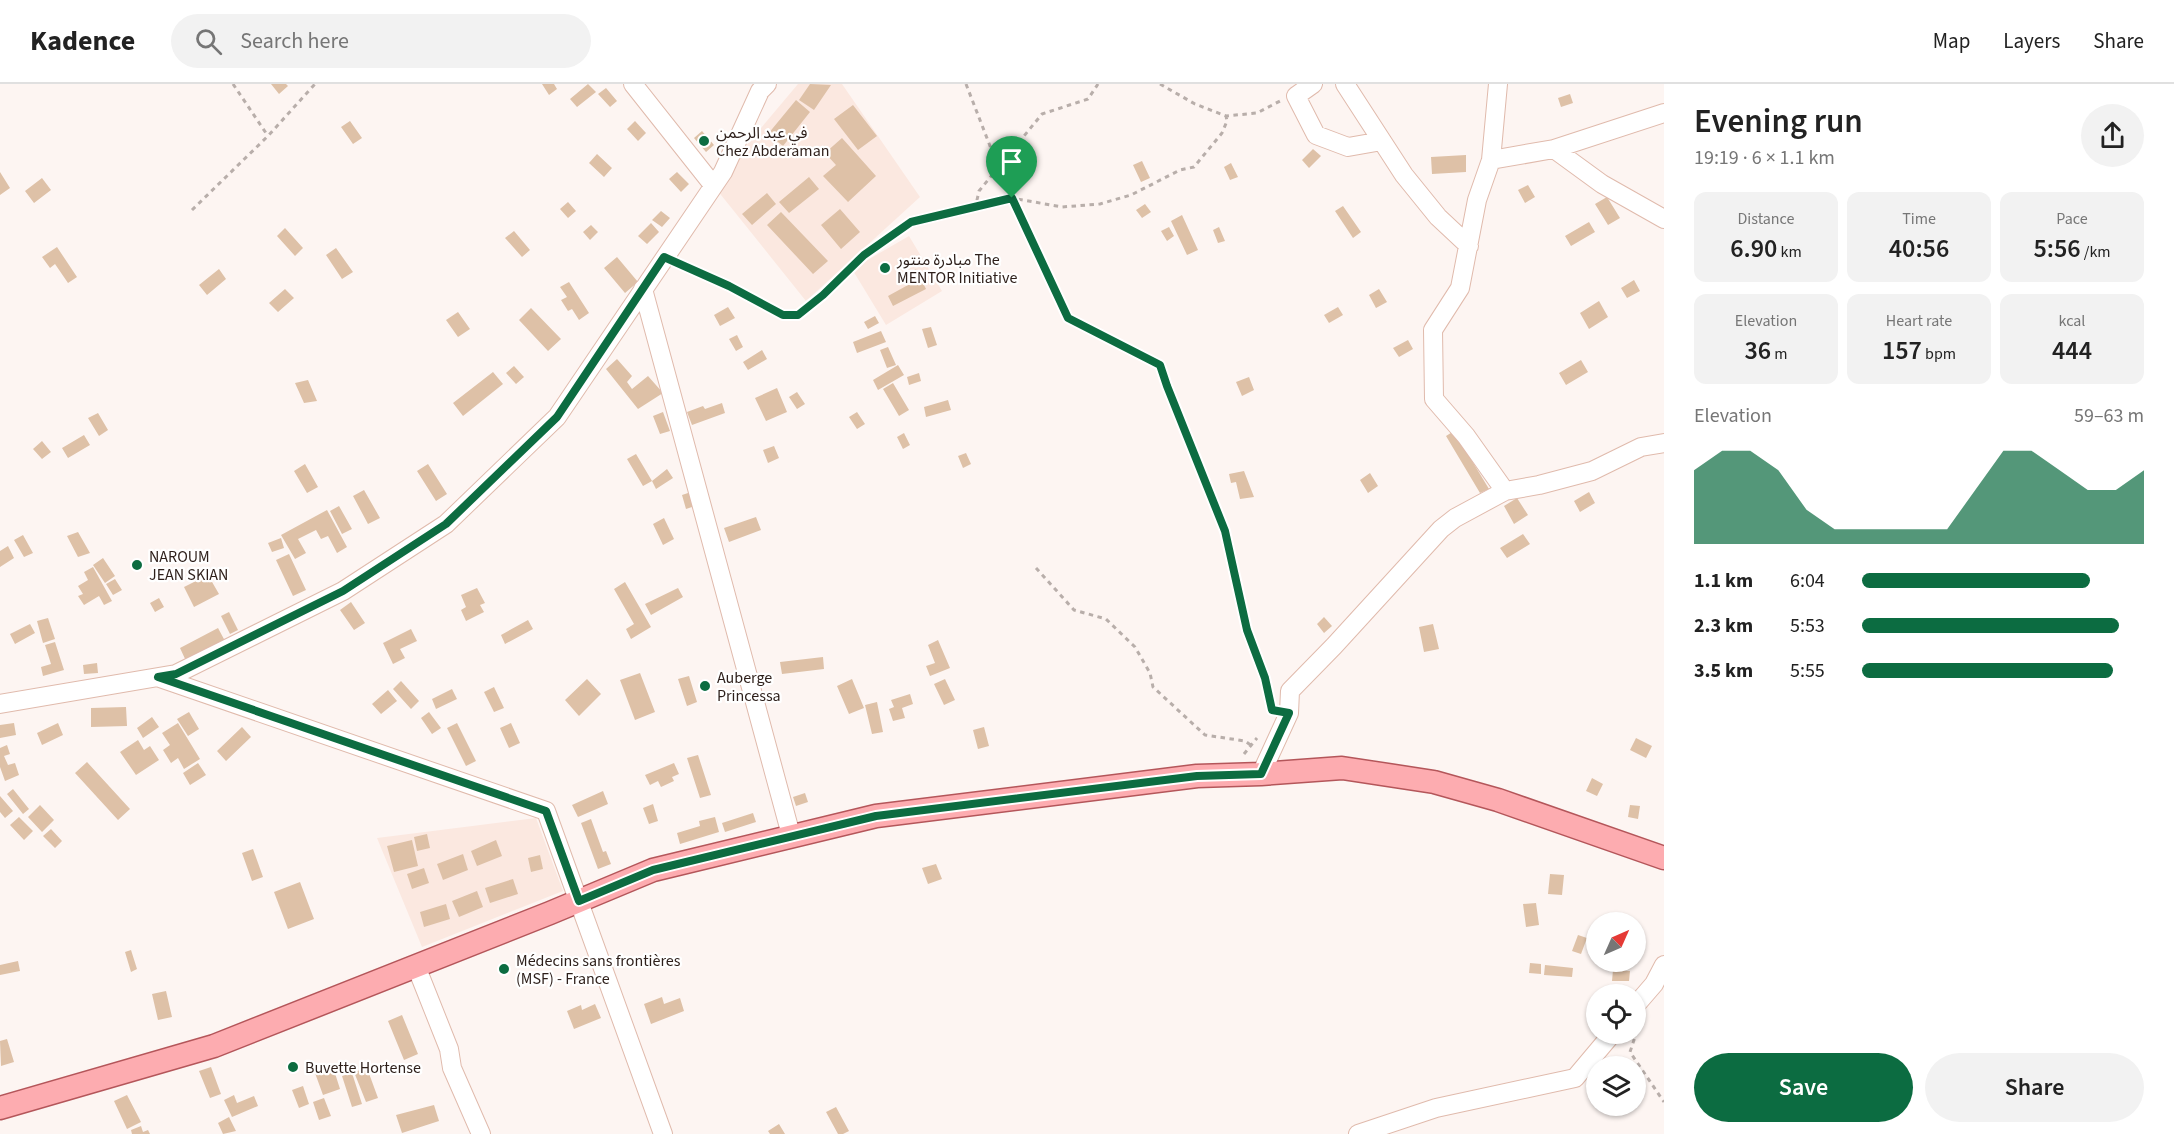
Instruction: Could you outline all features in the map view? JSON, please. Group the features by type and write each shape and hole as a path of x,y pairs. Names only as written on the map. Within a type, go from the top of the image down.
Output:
{"main road":[{"path":"0,1108 214,1046 653,870 876,816 1186,777 1342,768 1434,782 1498,800 1664,858"}],"street":[{"path":"633,84 713,185"},
{"path":"0,704 176,674 343,591 446,524 557,417 723,172 760,91 767,84"},
{"path":"1313,84 1296,96 1317,135 1348,147 1382,141"},
{"path":"1345,84 1404,175 1438,217 1469,246"},
{"path":"1498,84 1491,160 1477,200 1460,288 1433,330 1434,399 1466,436 1505,491"},
{"path":"1491,160 1554,149 1664,113"},
{"path":"1554,149 1602,184 1664,219"},
{"path":"643,289 790,836"},
{"path":"1261,774 1289,713 1290,691 1441,529 1455,518 1505,491 1592,471 1641,447 1664,443"},
{"path":"158,677 546,811 663,1134"},
{"path":"1646,998 1664,965"},
{"path":"416,966 449,1049 452,1068 481,1134"},
{"path":"1358,1134 1436,1108 1575,1078 1604,1044"}],"path":[{"path":"233,84 268,136"},
{"path":"192,210 268,136 315,84"},
{"path":"966,84 1012,198 1068,318 1160,365 1225,531 1247,630 1265,678 1272,710 1289,713"},
{"path":"975,209 979,191 1042,114 1088,99 1098,84"},
{"path":"1160,84 1195,104 1226,116 1257,112 1296,96"},
{"path":"664,257 729,286 783,315 798,315 823,295 864,255 911,222 975,209 1012,198 1062,207 1100,204 1131,195 1180,170 1194,167 1222,133 1227,121 1226,116"},
{"path":"1036,568 1074,610 1106,619 1135,647 1150,673 1153,687 1205,735 1245,741 1252,746"},
{"path":"1226,775 1252,746 1257,737"},
{"path":"1632,1044 1630,1052 1664,1102"}],"shaded area":[{"path":"798,84 842,84 920,197 806,301 713,185"},
{"path":"909,236 942,291 886,325 852,269"},
{"path":"536,818 563,891 422,947 377,838"}],"building":[{"path":"271,84 286,84 288,86 279,94"},
{"path":"542,84 554,84 557,89 549,95"},
{"path":"588,84 596,92 577,107 570,99"},
{"path":"810,84 831,85 814,110 799,100"},
{"path":"606,88 617,101 610,107 598,94"},
{"path":"1570,94 1573,103 1561,107 1558,98"},
{"path":"796,100 810,112 783,146 768,134"},
{"path":"853,105 877,136 858,150 834,119"},
{"path":"350,121 362,138 353,144 341,127"},
{"path":"635,121 646,133 638,141 627,129"},
{"path":"702,131 714,145 706,152 694,138"},
{"path":"842,138 876,176 848,202 823,176 836,165 825,153"},
{"path":"1313,149 1321,156 1309,168 1302,160"},
{"path":"597,154 612,168 604,177 589,163"},
{"path":"1466,155 1466,172 1432,174 1431,157"},
{"path":"1142,161 1150,178 1141,182 1133,165"},
{"path":"1231,163 1238,177 1230,180 1224,167"},
{"path":"0,172 10,188 0,195"},
{"path":"677,172 689,184 681,192 669,179"},
{"path":"809,177 819,189 789,213 779,202"},
{"path":"42,178 51,190 34,203 25,191"},
{"path":"1528,185 1535,197 1525,203 1518,190"},
{"path":"767,193 776,204 752,225 742,214"},
{"path":"1607,197 1620,218 1608,225 1595,204"},
{"path":"568,202 576,211 568,218 560,209"},
{"path":"1145,204 1151,212 1142,218 1136,210"},
{"path":"1343,206 1361,232 1353,238 1335,211"},
{"path":"840,209 860,232 841,249 821,225"},
{"path":"661,211 670,218 662,227 652,220"},
{"path":"781,212 828,261 813,274 767,225"},
{"path":"1182,215 1198,250 1187,255 1171,221"},
{"path":"1589,222 1595,232 1571,246 1565,236"},
{"path":"651,223 659,232 647,244 638,236"},
{"path":"591,225 598,232 590,240 583,232"},
{"path":"1169,227 1174,236 1167,241 1161,231"},
{"path":"1219,227 1225,241 1218,243 1213,230"},
{"path":"285,228 303,248 295,256 277,236"},
{"path":"514,231 530,250 522,257 505,238"},
{"path":"57,247 77,277 68,283 55,264 50,268 42,257"},
{"path":"336,248 353,272 342,279 326,255"},
{"path":"617,257 638,282 625,293 604,268"},
{"path":"219,269 226,279 207,295 199,285"},
{"path":"916,269 926,289 893,306 888,296 908,285 903,276"},
{"path":"1634,280 1640,291 1627,298 1621,288"},
{"path":"569,282 589,313 579,320 572,309 568,311 561,300 567,297 560,287"},
{"path":"285,289 294,298 278,312 269,303"},
{"path":"1379,289 1387,302 1376,308 1369,295"},
{"path":"1599,301 1608,317 1589,329 1580,313"},
{"path":"728,307 735,318 720,326 714,315"},
{"path":"1338,307 1343,315 1329,323 1324,315"},
{"path":"531,308 561,339 548,351 519,320"},
{"path":"458,312 470,329 458,337 446,320"},
{"path":"875,316 879,323 868,329 864,322"},
{"path":"931,327 937,345 928,348 922,329"},
{"path":"881,331 886,342 857,353 853,342"},
{"path":"737,335 743,347 736,351 729,339"},
{"path":"1408,340 1413,349 1399,357 1393,348"},
{"path":"888,347 896,365 887,368 880,350"},
{"path":"762,350 767,359 748,370 743,362"},
{"path":"617,359 632,376 627,382 632,389 648,376 663,393 638,409 606,369"},
{"path":"1581,360 1588,372 1566,385 1559,373"},
{"path":"898,365 904,375 878,390 873,380"},
{"path":"514,366 524,377 516,384 506,373"},
{"path":"493,372 503,384 463,416 453,403"},
{"path":"919,373 921,381 909,385 907,377"},
{"path":"1249,377 1254,390 1242,396 1236,382"},
{"path":"308,380 317,401 304,403 295,383"},
{"path":"893,383 909,410 899,416 883,389"},
{"path":"777,388 787,412 766,421 755,398"},
{"path":"797,392 805,404 797,409 789,397"},
{"path":"948,400 951,410 926,417 924,407"},
{"path":"722,403 725,413 692,425 687,412 703,406 705,409"},
{"path":"663,412 670,431 660,434 653,416"},
{"path":"857,412 865,424 857,429 849,417"},
{"path":"98,413 108,430 99,436 88,418"},
{"path":"1454,431 1489,489 1480,493 1446,436"},
{"path":"904,433 910,445 903,449 897,437"},
{"path":"84,435 90,445 68,458 62,448"},
{"path":"42,441 51,452 42,459 33,449"},
{"path":"774,446 779,458 768,463 763,450"},
{"path":"966,453 971,464 963,468 958,456"},
{"path":"636,454 652,481 643,486 627,459"},
{"path":"305,464 318,487 307,493 294,471"},
{"path":"428,464 447,494 436,501 417,471"},
{"path":"667,469 673,478 656,489 652,481"},
{"path":"1244,471 1254,497 1240,499 1236,482 1231,483 1229,474"},
{"path":"1370,473 1378,486 1368,493 1360,480"},
{"path":"364,490 380,518 368,524 353,496"},
{"path":"691,492 695,506 686,509 682,495"},
{"path":"1589,492 1595,503 1580,512 1574,501"},
{"path":"1517,498 1528,515 1514,524 1504,506"},
{"path":"339,506 352,529 342,534 330,511"},
{"path":"327,510 347,547 337,553 328,536 321,539 316,530 298,539 306,553 295,559 281,535"},
{"path":"756,517 761,530 729,542 724,528"},
{"path":"664,518 674,539 663,545 653,524"},
{"path":"78,532 90,553 78,557 67,536"},
{"path":"1523,534 1530,544 1507,558 1500,548"},
{"path":"23,535 33,553 24,557 14,540"},
{"path":"281,538 284,548 272,552 268,543"},
{"path":"8,546 14,558 0,567 0,551"},
{"path":"289,554 306,590 293,596 276,560"},
{"path":"103,558 115,576 105,583 93,565"},
{"path":"93,567 112,601 104,605 99,596 84,605 78,596 83,594 78,586 88,580 84,572"},
{"path":"208,575 219,594 194,607 184,587"},
{"path":"115,579 122,590 113,595 106,584"},
{"path":"625,582 651,627 631,639 626,629 634,624 614,589"},
{"path":"477,588 485,603 480,605 484,612 466,621 461,610 466,607 461,595"},
{"path":"678,588 683,597 651,615 645,604"},
{"path":"159,598 164,607 155,612 150,603"},
{"path":"351,602 365,623 354,630 340,610"},
{"path":"229,612 238,630 230,634 221,616"},
{"path":"1324,617 1332,626 1324,633 1317,624"},
{"path":"48,618 55,639 43,643 37,621"},
{"path":"528,620 533,629 505,644 501,635"},
{"path":"30,624 35,633 15,644 10,634"},
{"path":"1433,624 1439,649 1424,652 1419,627"},
{"path":"218,628 225,641 186,661 180,648"},
{"path":"411,629 417,641 400,649 405,658 393,664 383,643"},
{"path":"938,640 950,668 930,676 926,666 935,663 928,645"},
{"path":"55,642 64,670 43,676 41,667 51,664 45,645"},
{"path":"823,657 824,669 782,674 780,662"},
{"path":"97,663 98,673 84,674 83,665"},
{"path":"640,673 655,712 635,720 620,680"},
{"path":"689,676 697,702 687,706 678,679"},
{"path":"587,679 601,694 579,716 565,700"},
{"path":"852,679 864,708 849,714 837,686"},
{"path":"945,679 955,700 944,705 934,684"},
{"path":"401,681 419,701 411,709 393,689"},
{"path":"494,687 504,708 494,712 484,692"},
{"path":"452,689 457,699 436,709 432,699"},
{"path":"388,690 397,701 381,714 372,704"},
{"path":"910,694 913,704 902,708 905,718 893,721 889,709 894,707 891,700"},
{"path":"877,702 883,732 872,734 865,705"},
{"path":"126,707 127,726 91,727 91,708"},
{"path":"189,712 199,729 188,736 177,719"},
{"path":"429,712 441,728 432,734 421,718"},
{"path":"152,717 159,727 143,738 137,728"},
{"path":"14,723 16,735 0,738 0,725"},
{"path":"58,723 63,735 42,745 37,733"},
{"path":"178,723 200,759 184,769 178,758 171,763 163,750 170,745 162,733"},
{"path":"457,723 476,761 466,766 447,728"},
{"path":"511,723 520,743 509,748 500,728"},
{"path":"242,727 251,737 226,761 217,751"},
{"path":"984,727 989,746 978,749 973,730"},
{"path":"1636,738 1652,746 1646,758 1630,750"},
{"path":"138,740 144,750 150,746 159,760 136,775 120,752"},
{"path":"7,745 10,754 4,756 8,765 15,763 19,775 5,781 0,767 0,748"},
{"path":"698,755 711,795 700,798 687,758"},
{"path":"87,762 130,809 118,820 75,773"},
{"path":"198,763 206,775 190,785 183,773"},
{"path":"674,763 679,774 672,777 674,781 661,787 658,781 650,785 645,775"},
{"path":"1592,778 1603,784 1597,796 1586,791"},
{"path":"13,789 29,809 23,814 7,794"},
{"path":"603,791 608,804 578,817 572,805"},
{"path":"805,793 808,802 796,806 793,797"},
{"path":"0,796 13,811 5,818 0,812"},
{"path":"653,804 658,821 649,824 643,808"},
{"path":"40,805 54,820 42,832 28,817"},
{"path":"1630,805 1640,806 1638,819 1628,817"},
{"path":"753,813 756,822 725,832 722,823"},
{"path":"19,817 33,831 24,840 10,825"},
{"path":"715,817 719,832 680,844 677,833 700,826 699,821"},
{"path":"591,819 603,852 606,851 611,864 598,869 581,823"},
{"path":"51,829 62,841 55,848 43,836"},
{"path":"427,834 430,848 417,851 414,837"},
{"path":"412,840 418,866 394,872 387,846"},
{"path":"496,840 502,856 477,866 471,851"},
{"path":"253,849 263,877 252,881 242,853"},
{"path":"463,854 468,870 443,880 437,864"},
{"path":"540,855 543,869 531,872 528,858"},
{"path":"936,864 942,879 928,884 922,868"},
{"path":"424,868 429,883 412,889 407,874"},
{"path":"1550,874 1564,875 1562,895 1548,894"},
{"path":"513,879 518,894 490,903 485,888"},
{"path":"300,882 314,919 288,929 274,892"},
{"path":"477,891 483,907 459,917 452,901"},
{"path":"1536,903 1539,925 1526,927 1523,904"},
{"path":"446,904 450,919 424,927 420,912"},
{"path":"1578,935 1586,938 1581,954 1572,951"},
{"path":"131,950 137,969 131,972 125,952"},
{"path":"18,961 20,971 0,975 0,965"},
{"path":"1530,963 1541,964 1541,974 1529,973"},
{"path":"1545,965 1573,968 1572,977 1544,975"},
{"path":"1613,972 1630,972 1629,981 1612,981"},
{"path":"166,991 172,1017 158,1020 152,994"},
{"path":"662,997 664,1004 680,998 684,1011 651,1024 644,1004"},
{"path":"595,1004 601,1018 574,1029 567,1011 581,1005 582,1010"},
{"path":"402,1015 418,1054 404,1060 388,1021"},
{"path":"7,1039 14,1062 1,1066 0,1041"},
{"path":"211,1067 221,1094 210,1098 199,1071"},
{"path":"333,1067 340,1089 323,1095 315,1073"},
{"path":"367,1068 378,1098 366,1102 354,1072"},
{"path":"352,1073 362,1104 352,1107 342,1076"},
{"path":"303,1086 309,1104 299,1108 292,1090"},
{"path":"127,1095 141,1122 127,1129 114,1101"},
{"path":"234,1095 237,1103 254,1096 258,1106 232,1117 224,1100"},
{"path":"324,1098 331,1116 319,1120 313,1102"},
{"path":"434,1105 439,1121 402,1133 396,1115"},
{"path":"836,1107 849,1131 843,1134 838,1134 826,1112"},
{"path":"229,1117 236,1131 223,1134 218,1123"},
{"path":"779,1124 785,1134 770,1134 768,1131"},
{"path":"141,1126 143,1132 148,1130 150,1134 132,1134 131,1130"}],"place":[{"name":"في عبد الرحمن Chez Abderaman","path":"704,141"},
{"name":"مبادرة منتور The MENTOR Initiative","path":"885,268"},
{"name":"NAROUM JEAN SKIAN","path":"137,565"},
{"name":"Auberge Princessa","path":"705,686"},
{"name":"Médecins sans frontières (MSF) - France","path":"504,969"},
{"name":"Buvette Hortense","path":"293,1067"}],"route":[{"path":"1012,198 1068,318 1160,365 1225,531 1247,630 1265,678 1272,710 1289,713 1261,774 1197,776 876,816 653,870 579,901 546,811 158,677 176,674 343,591 446,524 557,417 664,257 729,286 783,315 798,315 823,295 864,255 911,222 975,209 1012,198"}]}
